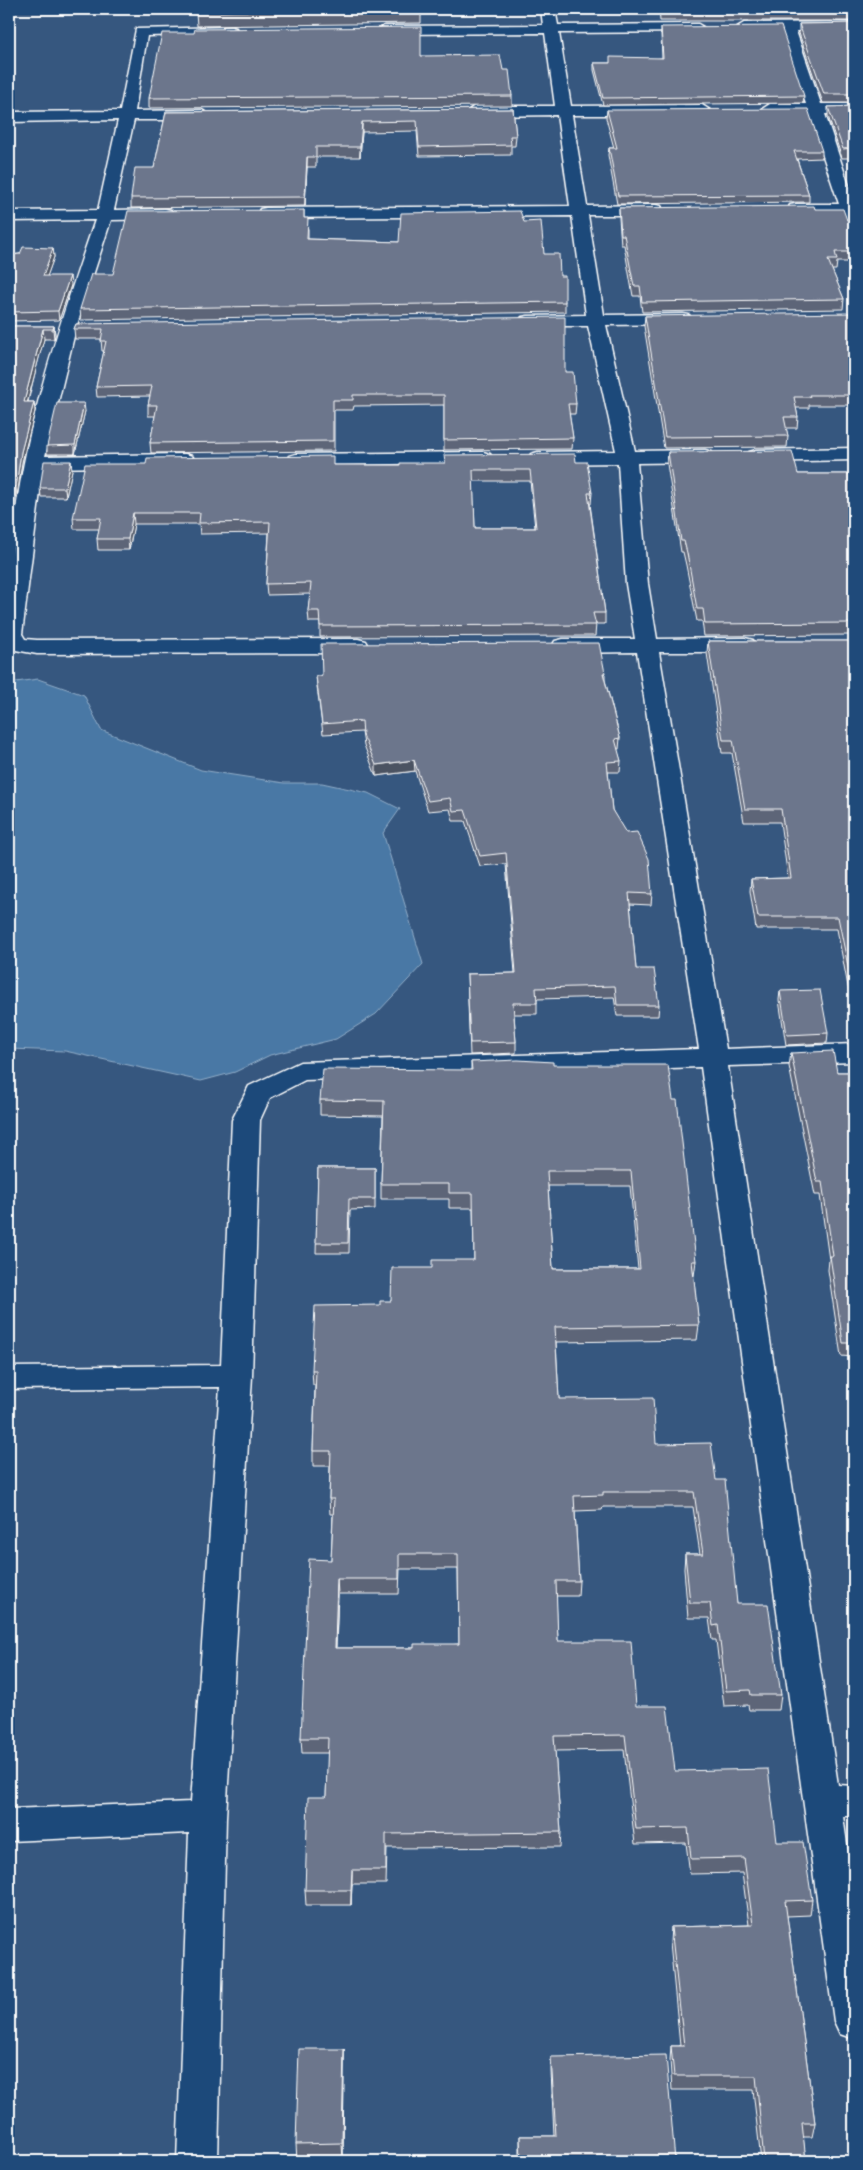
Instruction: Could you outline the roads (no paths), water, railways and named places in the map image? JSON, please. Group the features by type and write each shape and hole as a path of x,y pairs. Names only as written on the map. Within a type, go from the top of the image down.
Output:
{"street":[{"path":"366,30 551,19 710,28"},
{"path":"551,19 563,110 596,320 627,457 637,584 646,646 838,1800 854,2021"},
{"path":"729,28 854,26"},
{"path":"779,210 852,214 814,109 788,27"},
{"path":"249,31 141,32 127,116 105,214 67,328 34,462 11,634 18,644 37,647 377,646"},
{"path":"756,109 854,109"},
{"path":"464,112 718,110"},
{"path":"9,117 216,114"},
{"path":"253,213 669,210"},
{"path":"9,216 184,214"},
{"path":"506,322 705,318"},
{"path":"48,328 87,328"},
{"path":"518,458 854,454"},
{"path":"281,460 498,458"},
{"path":"34,462 202,460"},
{"path":"546,646 765,645"},
{"path":"197,2161 208,1817 236,1376 246,1120 259,1092 300,1071 854,1053"},
{"path":"9,1378 236,1376"},
{"path":"9,1825 208,1817"}],"water":[{"path":"38,679 84,695 101,730 201,770 284,783 322,783 368,793 400,809 383,833 423,964 376,1014 336,1039 270,1055 235,1072 201,1081 65,1051 9,1049 9,683"}]}
